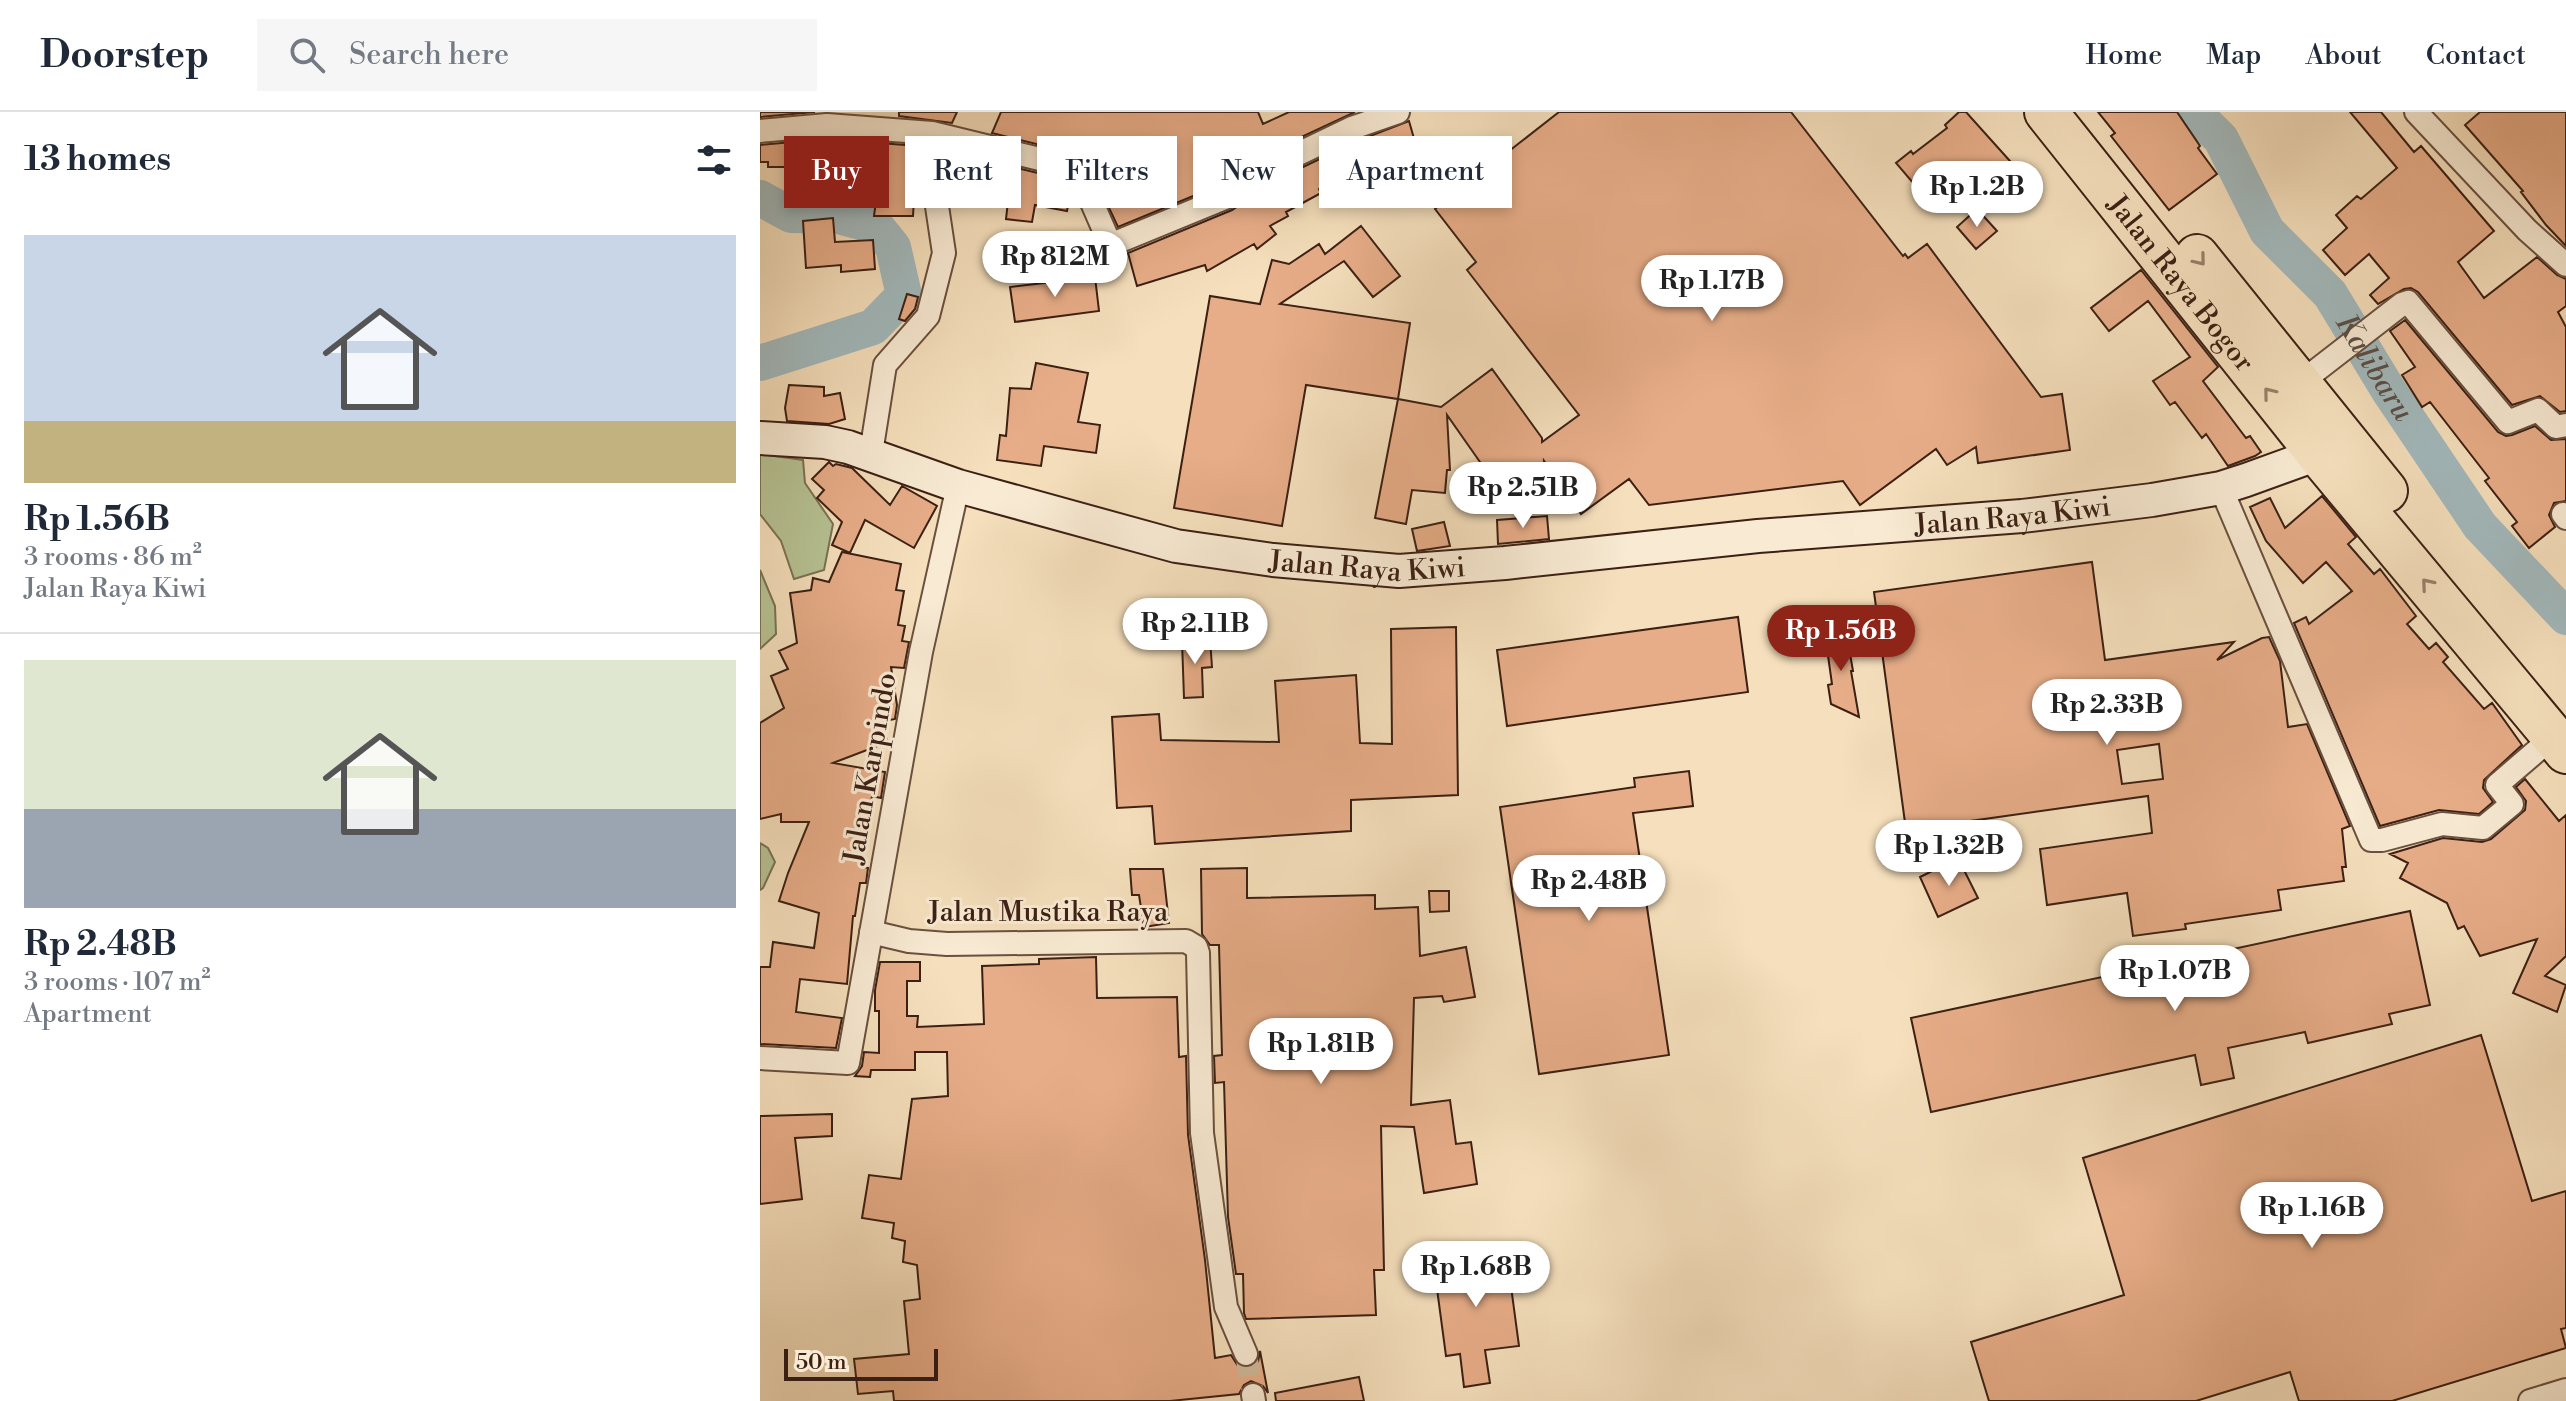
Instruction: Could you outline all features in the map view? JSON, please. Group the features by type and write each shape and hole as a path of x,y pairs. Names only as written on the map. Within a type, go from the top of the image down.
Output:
{"highway":[{"name":"Jalan Raya Bogor","path":"2046,112 2330,444 2562,733"},
{"name":"Jalan Raya Bogor","path":"2080,112 2300,383 2330,444"}],"street":[{"path":"760,131 827,125 932,133 1077,168 1107,237 1115,243 1227,197 1269,168 1352,128 1398,112"},
{"path":"2416,112 2517,220 2566,265"},
{"path":"871,453 885,365 928,316 944,253 932,173 932,133"},
{"path":"2300,383 2404,302 2410,303 2508,422 2538,410 2556,427 2566,425"},
{"name":"Jalan Raya Kiwi","path":"760,438 825,442 871,453 958,486 1176,546 1273,560 1399,571 1758,536 2022,516 2152,500 2221,488 2330,444"},
{"name":"Jalan Karpindo","path":"760,1058 848,1063 921,652 958,486"},
{"path":"2221,488 2371,840 2449,824 2483,828 2512,804 2497,785 2562,733"},
{"name":"Jalan Mustika Raya","path":"871,932 909,941 947,944 1186,941 1196,947 1202,1133 1226,1307 1246,1354"},
{"path":"2530,1401 2566,1390"}],"green space":[{"path":"760,454 803,460 805,483 833,524 824,570 794,579 781,541 760,514"},
{"path":"760,570 775,606 776,634 760,649"},
{"path":"760,843 768,848 775,862 760,890"}],"building":[{"path":"760,112 815,112 760,117"},
{"path":"899,112 957,112 952,123 899,116"},
{"path":"1001,112 1258,112 1263,124 1289,112 1355,112 1303,136 1193,136 1193,196 1177,203 1177,136 1037,136 1037,144 1021,140 1021,136 992,133"},
{"path":"1559,112 1791,112 1903,256 1905,254 1908,258 1927,244 2041,397 2062,394 2070,450 1978,463 1976,447 1947,465 1936,449 1860,505 1843,481 1649,505 1629,479 1581,514 1544,461 1545,483 1525,498 1507,474 1494,482 1447,415 1450,470 1447,470 1445,493 1412,490 1406,524 1375,518 1398,399 1441,407 1492,369 1542,442 1579,415 1467,270 1476,262 1435,209 1512,208 1512,149"},
{"path":"1959,112 1966,112 2027,180 2009,196 1978,162 1948,186 1945,182 1926,198 1896,163 1947,128 1945,125"},
{"path":"2098,112 2177,112 2217,174 2169,210 2111,136 2115,133"},
{"path":"2350,112 2381,112 2414,152 2421,146 2494,231 2458,262 2484,298 2537,257 2566,279 2566,306 2558,312 2566,327 2566,411 2560,412 2540,396 2512,405 2418,292 2411,288 2404,289 2378,304 2370,295 2389,278 2369,254 2345,275 2323,250 2347,228 2336,215 2357,196 2361,199 2397,168"},
{"path":"2480,112 2566,112 2566,246 2465,125"},
{"path":"1409,121 1413,136 1370,136"},
{"path":"784,143 784,167 768,167 768,162 760,162 760,145"},
{"path":"889,144 905,145 905,208 913,208 913,216 874,216 875,208 889,208"},
{"path":"1319,159 1319,194 1303,203 1303,167"},
{"path":"1021,169 1037,173 1037,205 1032,222 1006,219 1007,208 1021,208"},
{"path":"1109,208 1164,208 1118,227"},
{"path":"1293,208 1286,212 1288,216 1270,226 1276,234 1257,249 1254,244 1207,271 1205,265 1137,286 1128,253 1232,210"},
{"path":"1977,209 1997,231 1976,249 1957,227"},
{"path":"833,218 835,242 873,240 875,269 841,272 841,265 806,268 803,221"},
{"path":"1361,226 1400,276 1373,297 1344,261 1280,304 1410,323 1398,399 1306,385 1282,526 1174,508 1210,296 1260,304 1272,260 1289,264 1319,244 1325,254"},
{"path":"2141,270 2218,367 2203,381 2246,438 2250,436 2261,452 2255,456 2228,466 2206,434 2202,438 2175,402 2170,405 2153,381 2190,357 2148,301 2109,331 2091,308"},
{"path":"1095,277 1099,311 1015,322 1010,287"},
{"path":"907,294 918,297 915,309 905,321 899,319"},
{"path":"2405,320 2498,432 2506,436 2535,426 2551,440 2566,439 2566,501 2554,503 2549,515 2555,527 2529,548 2512,526 2517,522 2485,481 2489,478 2430,402 2422,407 2402,375 2415,367 2390,331"},
{"path":"1036,363 1088,373 1078,422 1100,425 1096,453 1044,446 1041,466 997,460 1000,435 1006,436 1010,388 1031,389"},
{"path":"789,385 824,387 824,396 840,393 845,419 829,424 787,421 785,408"},
{"path":"829,462 833,466 852,468 890,505 902,486 937,506 914,548 865,520 850,553 832,545 842,522 817,498 824,490 812,479"},
{"path":"2322,496 2356,537 2348,544 2374,574 2380,569 2416,616 2407,624 2429,649 2436,643 2448,657 2443,662 2484,709 2492,703 2522,745 2484,780 2483,788 2493,802 2479,814 2439,810 2380,826 2294,623 2306,617 2309,624 2352,591 2326,562 2303,583 2266,541 2250,507 2270,498 2285,528"},
{"path":"1547,516 1549,539 1498,544 1497,520"},
{"path":"1444,522 1450,546 1417,551 1412,529"},
{"path":"842,552 901,564 896,590 904,591 898,625 905,626 902,641 909,642 904,668 891,667 897,705 895,719 880,722 888,742 833,763 885,772 881,798 872,796 869,818 866,818 860,857 865,857 864,867 868,868 866,883 860,883 853,916 847,984 800,979 796,1012 842,1018 836,1048 760,1044 760,967 770,967 773,942 814,948 819,913 779,901 809,822 781,822 781,814 760,819 760,723 784,708 771,676 788,669 779,651 797,643 790,593 811,590 813,578 829,582"},
{"path":"2092,562 2105,660 2234,642 2217,660 2269,637 2280,661 2288,727 2307,724 2350,826 2342,829 2346,867 2342,867 2344,881 2278,890 2281,910 2185,924 2186,929 2133,936 2127,893 2047,905 2040,849 2152,833 2148,796 1906,830 1874,592","holes":["2159,744 2163,779 2122,784 2117,750"]},
{"path":"1738,617 1748,692 1507,726 1497,650"},
{"path":"1456,627 1458,795 1351,800 1351,831 1155,844 1152,806 1117,808 1112,717 1159,714 1161,740 1279,742 1275,681 1356,675 1360,743 1392,744 1391,629"},
{"path":"1846,631 1859,717 1831,704 1828,685 1832,684 1825,634"},
{"path":"1210,639 1212,667 1202,668 1203,697 1184,698 1182,641"},
{"path":"1689,771 1693,806 1633,813 1669,1055 1539,1074 1500,807 1635,787 1634,778"},
{"path":"2525,779 2559,821 2566,815 2566,956 2545,976 2566,985 2557,1012 2513,993 2537,939 2480,956 2464,926 2458,929 2447,903 2400,878 2408,863 2390,854 2443,838 2482,842 2491,839 2525,810 2526,801 2516,787"},
{"path":"1958,858 1978,898 1938,917 1920,877"},
{"path":"1247,868 1247,898 1375,895 1375,909 1418,907 1420,956 1466,947 1475,997 1444,1002 1442,996 1414,998 1411,1105 1450,1100 1456,1144 1471,1142 1477,1184 1424,1193 1414,1127 1381,1126 1384,1270 1374,1270 1376,1315 1246,1319 1244,1313 1243,1274 1236,1274 1228,1217 1224,1082 1215,1083 1214,1056 1222,1055 1219,945 1210,945 1202,934 1201,869"},
{"path":"1130,869 1163,869 1169,923 1144,927 1139,895 1132,895"},
{"path":"1429,891 1449,891 1449,911 1430,912"},
{"path":"2410,911 2430,1005 2389,1014 2392,1024 2308,1043 2305,1032 2228,1048 2234,1078 2201,1085 2195,1055 1931,1112 1911,1018"},
{"path":"1096,957 1097,998 1177,997 1179,1057 1186,1056 1188,1135 1215,1358 1231,1355 1238,1366 1251,1367 1258,1362 1260,1351 1268,1393 1263,1386 1251,1381 1244,1385 1239,1394 1170,1401 894,1401 893,1391 858,1394 854,1359 909,1354 904,1301 920,1299 917,1265 903,1262 905,1241 892,1238 894,1223 862,1218 869,1175 901,1179 912,1099 948,1096 947,1052 915,1052 915,1070 871,1070 870,1077 855,1076 862,1066 864,1052 879,1053 879,1011 875,1011 875,990 880,962 920,962 920,981 907,981 907,1016 918,1016 917,1027 984,1024 982,966 1039,964 1039,959"},
{"path":"2481,1035 2532,1201 2566,1191 2566,1328 2561,1329 2566,1348 2392,1401 2299,1401 2290,1372 2196,1401 1989,1401 1971,1342 2124,1295 2083,1158"},
{"path":"832,1114 832,1136 795,1138 802,1199 760,1204 760,1116"},
{"path":"1506,1249 1519,1346 1485,1350 1490,1383 1464,1387 1460,1354 1446,1356 1433,1259"},
{"path":"1359,1377 1364,1401 1276,1401 1275,1393"}],"waterway":[{"name":"Kalibaru","path":"2194,112 2221,139 2267,231 2330,294 2389,391 2480,526 2566,617"},
{"path":"760,198 791,215 839,216 876,226 893,247 904,295 873,327 760,363"}],"tunnel":[{"path":"1246,1354 1253,1395"}]}
